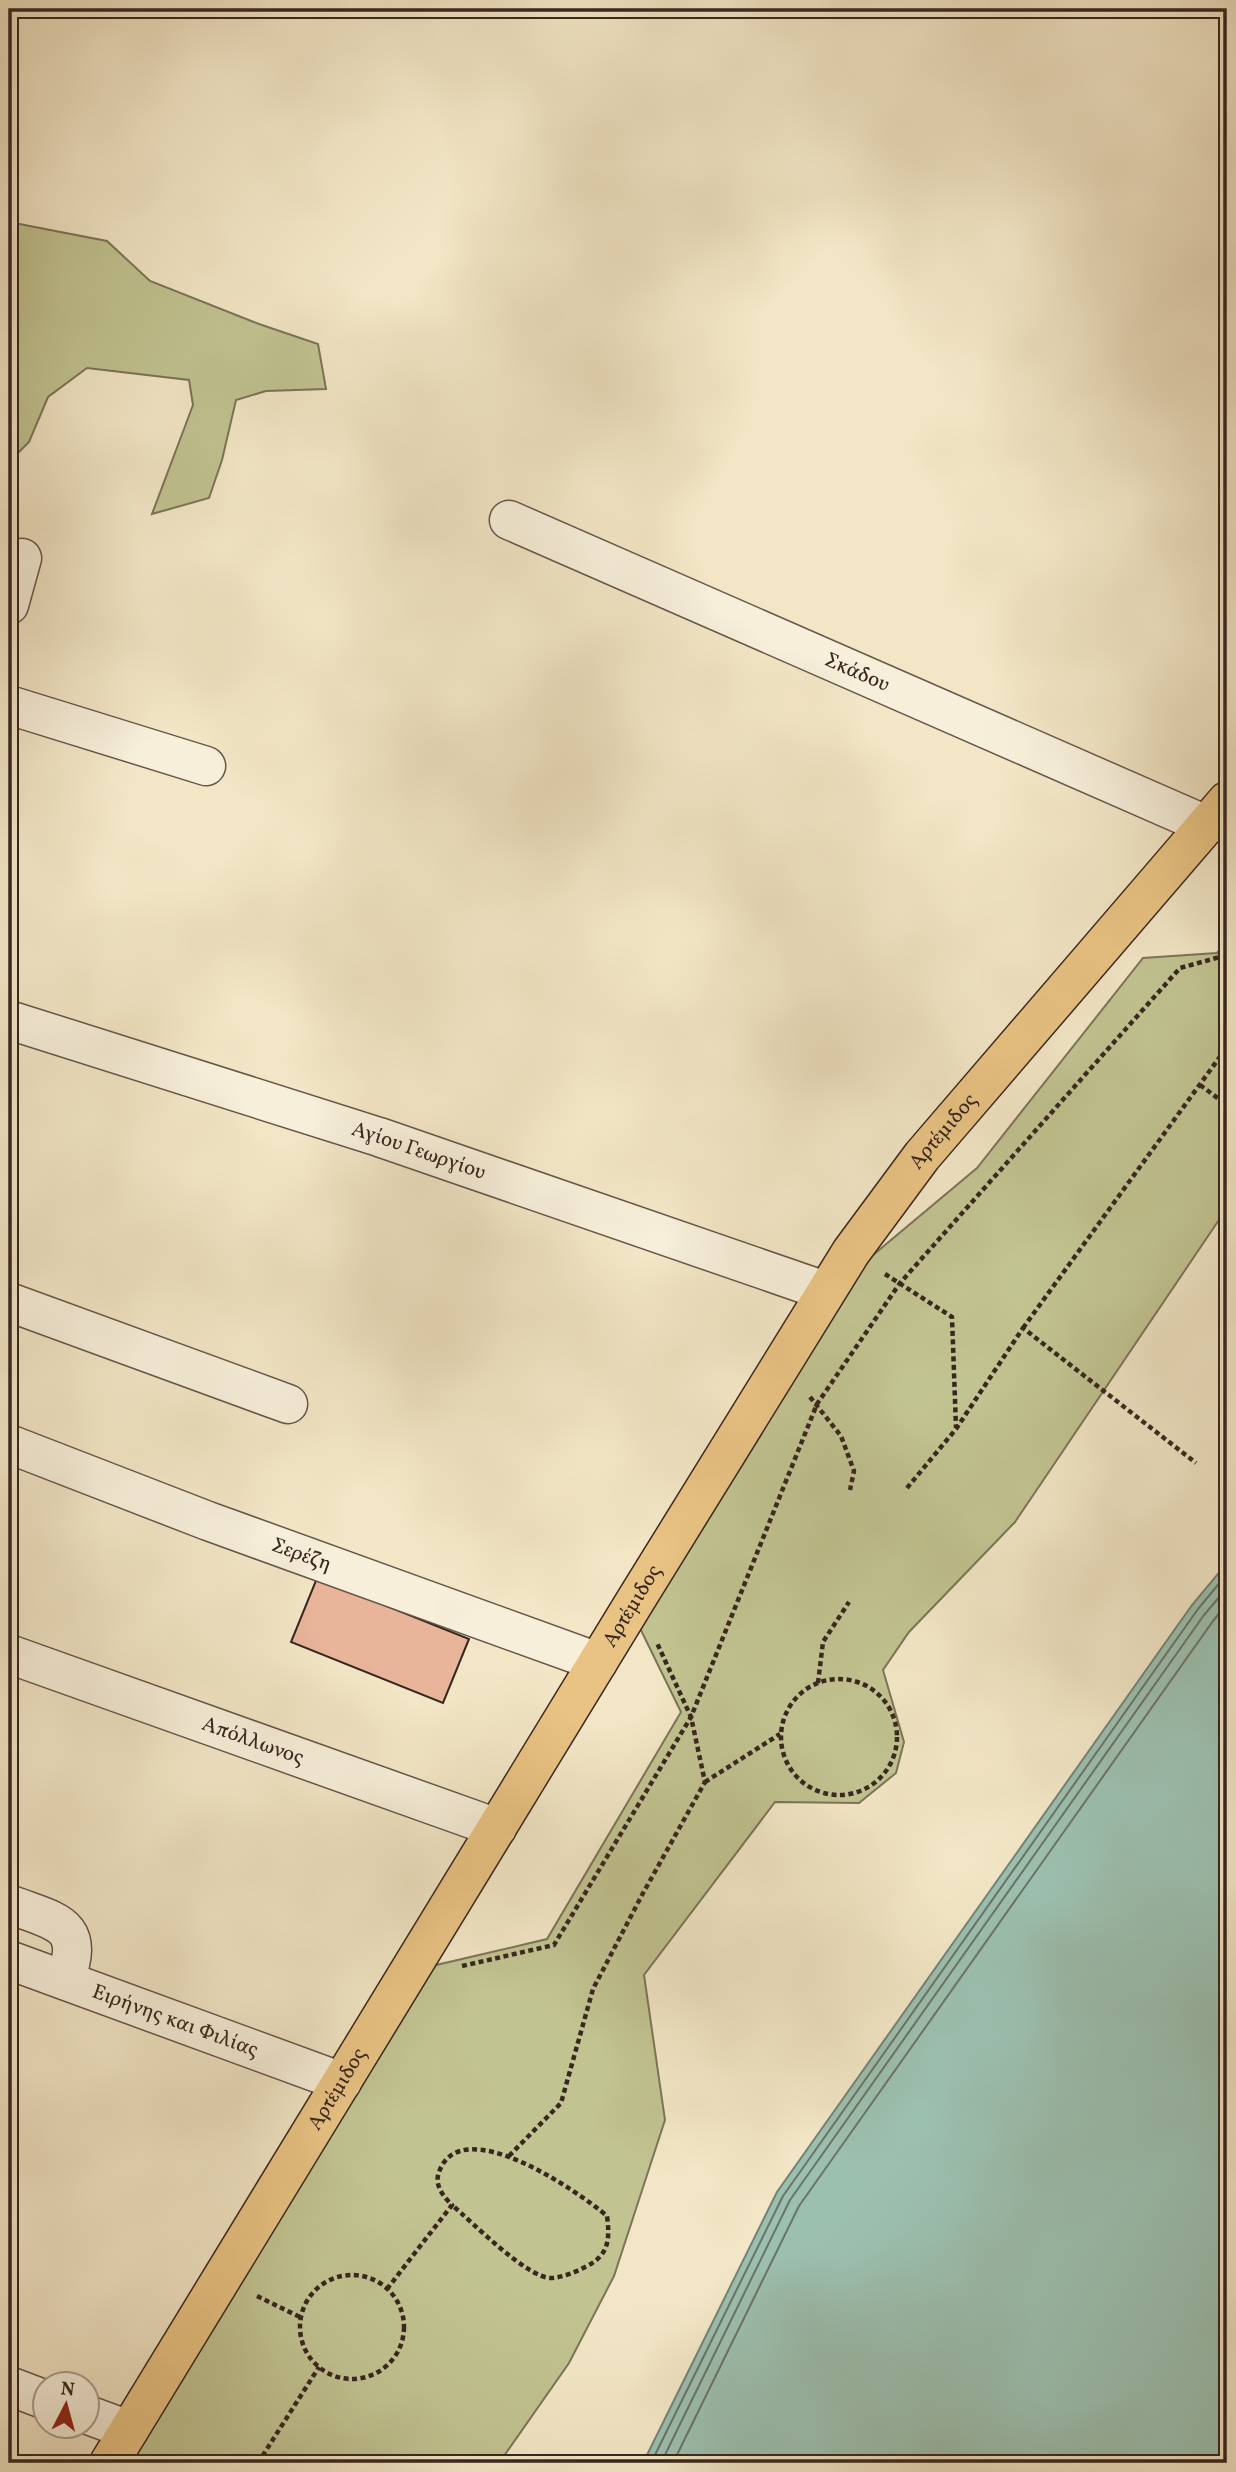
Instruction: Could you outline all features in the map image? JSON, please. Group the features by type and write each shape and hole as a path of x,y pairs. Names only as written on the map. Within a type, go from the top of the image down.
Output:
{"main road":[{"name":"Αρτέμιδος","path":"108,2463 851,1252 922,1156 1217,813"}],"street":[{"name":"Σκάδου","path":"509,520 1217,813"},
{"path":"9,605 22,558"},
{"path":"9,705 206,766"},
{"name":"Αγίου Γεωργίου","path":"9,1020 379,1137 825,1291"},
{"path":"9,1302 288,1404"},
{"name":"Σερέζη","path":"9,1444 208,1521 598,1662"},
{"name":"Απόλλωνος","path":"9,1654 497,1828"},
{"path":"9,1904 64,1928 71,1938 74,1950 65,1980"},
{"name":"Ειρήνης και Φιλίας","path":"9,1960 342,2082"},
{"path":"9,2386 32,2395"},
{"path":"102,2420 129,2430"}],"path":[{"path":"449,1969 554,1945 691,1717 817,1404 900,1283 1180,968 1227,955"},
{"path":"907,1488 956,1429 1023,1328 1227,1047"},
{"path":"1200,1084 1227,1105"},
{"path":"851,1252 952,1317 956,1429"},
{"path":"1023,1328 1196,1463"},
{"path":"778,1369 817,1404 841,1436 854,1471 850,1490"},
{"path":"637,1598 691,1717 705,1782"},
{"path":"818,1683 823,1642 849,1602"},
{"path":"838,1679 857,1682 874,1691 888,1706 896,1724 897,1743 892,1762 881,1777 866,1789 848,1795 829,1794 812,1789 797,1777 786,1762 780,1734 789,1708 802,1693 818,1683 838,1679"},
{"path":"509,2156 561,2103 593,1989 705,1782 780,1734"},
{"path":"477,2149 509,2156 565,2185 607,2216 609,2231 605,2253 594,2263 573,2274 549,2278 523,2267 452,2205 442,2195 436,2180 442,2163 453,2153 477,2149"},
{"path":"387,2289 452,2205"},
{"path":"346,2275 363,2276 379,2282 393,2293 402,2309 404,2327 401,2344 393,2360 379,2372 363,2378 345,2379 327,2374 318,2367 304,2350 299,2334 300,2317 306,2301 316,2288 330,2279 346,2275"},
{"path":"258,2463 318,2367"}],"green space":[{"path":"9,222 107,241 150,281 318,344 326,389 266,391 236,400 222,460 209,498 152,514 193,405 189,380 87,368 48,397 29,442 9,462"},
{"path":"1227,941 1227,1208 1015,1522 909,1632 883,1670 904,1742 896,1773 859,1803 775,1802 644,1975 665,2120 614,2276 569,2363 499,2463 124,2463 432,1966 547,1939 681,1712 636,1620 848,1276 977,1168 1143,958 1217,953"}],"water":[{"path":"1227,1563 1227,2463 643,2463 777,2192 1192,1605"}],"building":[{"path":"317,1578 469,1639 443,1703 291,1642"}]}
